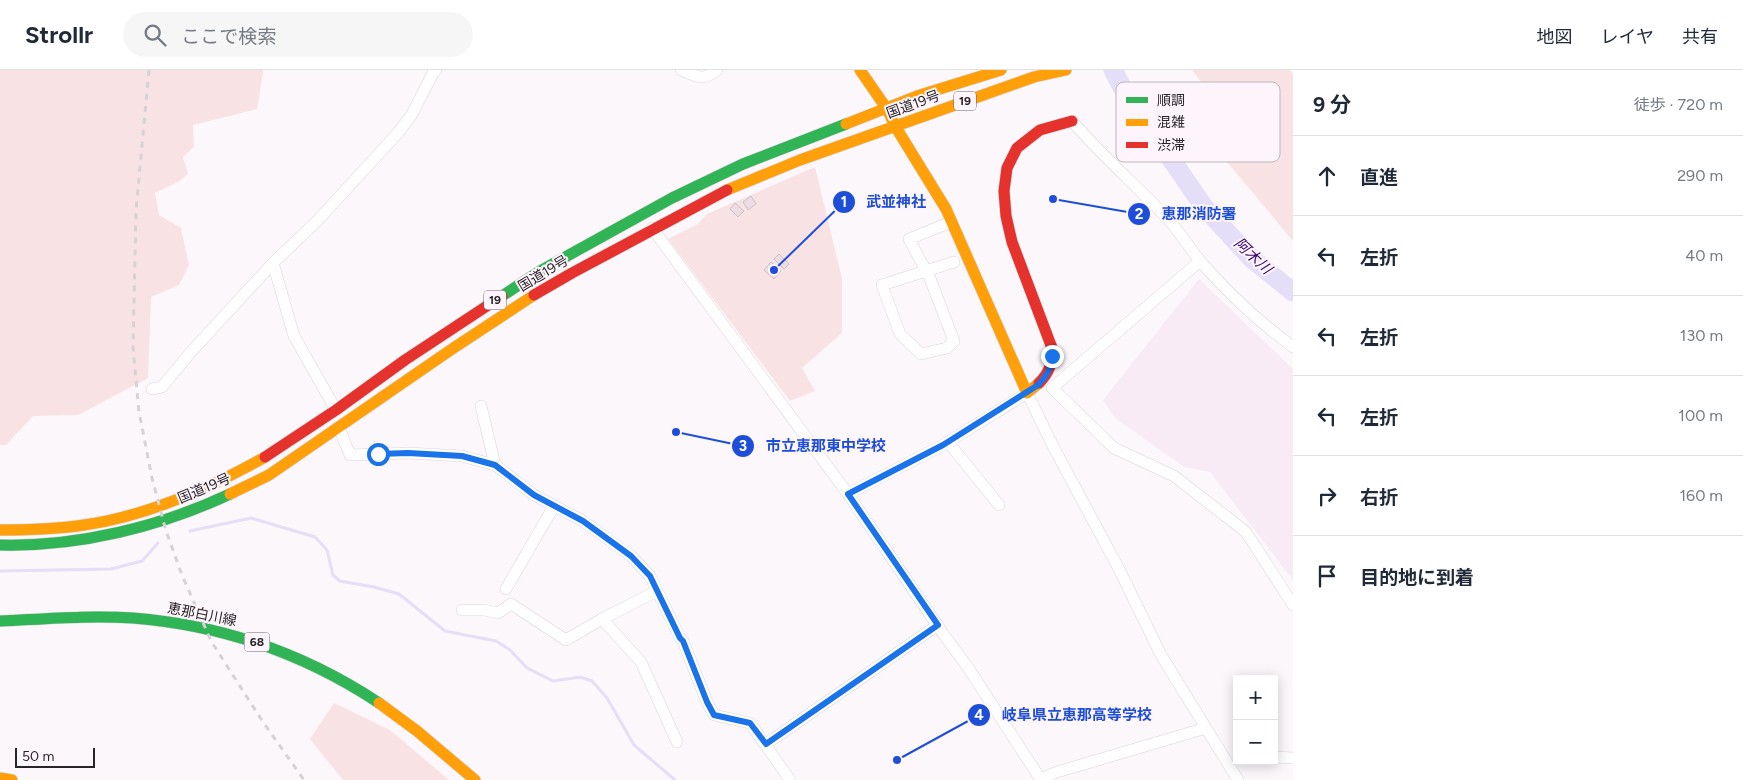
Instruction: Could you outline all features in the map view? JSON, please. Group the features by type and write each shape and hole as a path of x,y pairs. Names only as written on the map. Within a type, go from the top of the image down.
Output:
{"main road":[{"path":"860,70 887,109 895,126 946,209 1027,393 1047,375 1052,362 1052,352 1009,235 1005,200 1006,176 1012,156 1018,146 1027,138 1036,131 1072,121"},
{"name":"国道19号","path":"0,530 84,525 133,514 182,497 230,476 274,452 405,360 540,271 672,198 743,164 918,96 1001,70"},
{"name":"国道19号","path":"0,545 32,546 89,538 156,523 206,505 269,475 516,306 652,228 726,190 895,126 1034,77 1066,70"},
{"name":"恵那白川線","path":"0,621 104,616 135,618 201,627 266,645 342,680 376,701 408,724 475,780"},
{"path":"0,778 12,780"}],"street":[{"path":"152,389 162,387 190,353 273,263 317,221 396,135 411,116 436,70"},
{"path":"681,70 704,78 717,70"},
{"path":"1072,121 1094,146 1169,220 1200,261 1236,298 1293,347"},
{"path":"952,222 909,239 926,271 954,341 947,348 921,354 900,334 882,285 926,271 954,262"},
{"path":"652,228 848,494 969,668 1041,780 1057,772 1206,728"},
{"path":"1200,261 1052,388 1114,448 1174,476 1246,532 1293,605"},
{"path":"273,263 294,336 336,410"},
{"path":"848,494 948,442 1027,393 1054,448 1119,569 1161,655 1238,780"},
{"path":"481,406 495,465"},
{"path":"339,428 350,455 408,453 462,456 495,465 534,495 583,521 631,556 650,576 683,641 714,715 750,723 790,780"},
{"path":"948,442 999,505"},
{"path":"506,589 554,506"},
{"path":"462,610 484,610 498,613 511,604 566,640 657,591"},
{"path":"602,619 641,662 677,742"},
{"path":"766,744 938,625"},
{"path":"1278,757 1293,758"}],"shaded area":[{"path":"0,70 263,70 257,109 193,125 194,147 183,157 188,174 178,182 155,193 159,215 181,228 189,265 179,285 151,297 148,378 78,415 33,416 6,445 0,445"},
{"path":"1192,70 1290,70 1293,74 1293,241 1227,162 1280,162 1280,82 1201,82"},
{"path":"815,167 842,279 842,333 802,368 815,391 790,401 668,239 698,224 707,214"},
{"path":"1199,279 1293,369 1293,580 1210,472 1184,467 1115,418 1103,400"},
{"path":"334,703 390,730 449,780 343,780 310,739"}],"building":[{"path":"751,196 756,204 748,210 743,202"},
{"path":"735,203 744,211 738,217 730,209"},
{"path":"779,254 789,264 784,269 774,259"},
{"path":"771,262 781,271 774,279 764,270"}],"waterway":[{"name":"阿木川","path":"1113,70 1119,82"},
{"name":"阿木川","path":"1173,162 1204,207 1252,259 1293,292"},
{"path":"190,531 251,518 315,537 327,550 333,575 340,581 399,594 445,631 496,641 510,650 527,668 553,681 580,677 592,681 607,698 634,745 675,780"},
{"path":"0,571 111,569 142,561 158,543"}],"railway":[{"path":"149,70 136,210 133,348 139,412 152,478 166,531 182,575 211,641 263,722 304,780"}],"traffic: fast":[{"path":"502,296 540,271 672,198 743,164 846,124"},
{"path":"0,545 59,543 118,533 175,516 230,494"},
{"path":"0,621 116,617 199,627 230,635 292,656 322,670 379,703"}],"traffic: slow":[{"path":"860,70 887,109 895,126 946,209 1027,393 1039,383"},
{"path":"846,124 917,96 1001,70"},
{"path":"727,190 800,160 1034,77 1066,70"},
{"path":"230,494 269,475 534,295"},
{"path":"0,530 74,526 132,515 200,490 265,457"},
{"path":"379,703 417,731 475,780"},
{"path":"0,778 12,780"}],"traffic: jam":[{"path":"1039,383 1050,367 1052,348 1012,242 1006,216 1004,191 1007,168 1017,148 1040,130 1072,121"},
{"path":"534,295 727,190"},
{"path":"265,457 336,410 405,360 502,296"}],"place":[{"name":"恵那消防署","path":"1053,199"},
{"name":"武並神社","path":"774,270"},
{"name":"市立恵那東中学校","path":"676,432"},
{"name":"岐阜県立恵那高等学校","path":"897,760"}],"route":[{"path":"378,454 408,453 462,456 495,465 534,495 583,521 631,556 650,576 683,641 714,715 750,723 766,744 938,625 848,494 943,445 1038,385 1047,375 1052,362 1052,356"}]}
